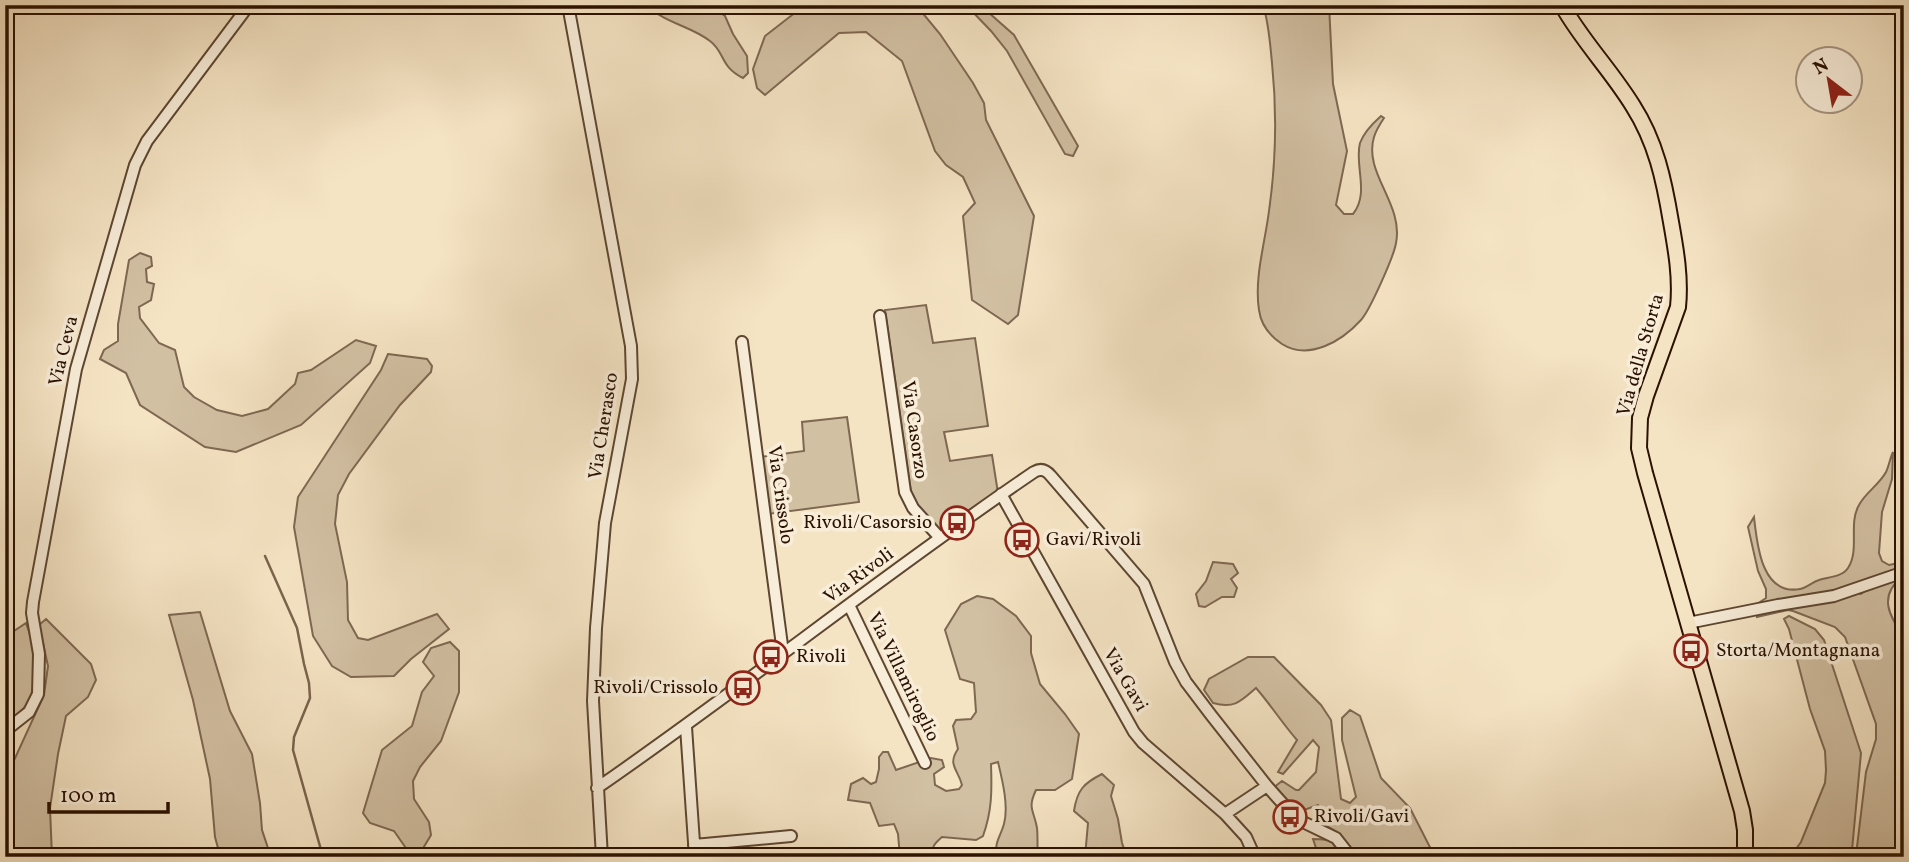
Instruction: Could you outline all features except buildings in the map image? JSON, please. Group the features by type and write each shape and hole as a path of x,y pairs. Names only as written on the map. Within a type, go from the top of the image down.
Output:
{"main road":[{"name":"Via della Storta","path":"1562,5 1580,35 1634,106 1660,163 1675,246 1679,278 1678,307 1646,396 1640,418 1639,441 1645,473 1742,811 1745,857"}],"street":[{"name":"Via Ceva","path":"5,731 29,712 38,694 39,654 32,613 33,602 76,369 135,165 147,141 249,5"},
{"name":"Via Cherasco","path":"568,5 631,346 632,379 605,523 596,628 593,701 602,857"},
{"name":"Via Casorzo","path":"880,316 905,492 913,508 940,538"},
{"name":"Via Crissolo","path":"742,342 783,653"},
{"name":"Via Rivoli","path":"597,788 685,727 1001,494 1036,471 1044,470 1144,584 1180,672 1210,715 1291,813 1336,838 1351,857"},
{"name":"Via Gavi","path":"1001,494 1134,732 1143,743 1225,814 1246,837 1255,857"},
{"path":"1688,623 1834,596 1904,572"},
{"name":"Via Villamiroglio","path":"849,605 925,763"},
{"path":"685,727 695,857"},
{"path":"1225,814 1267,786"},
{"path":"694,845 791,836"}],"shaded area":[{"path":"647,5 711,6 725,16 747,56 748,73 743,78 736,74 710,41 661,16"},
{"path":"805,5 916,5 940,34 973,83 984,103 986,120 1034,216 1018,315 1008,324 972,300 963,216 975,203 963,177 946,165 935,151 902,61 866,32 839,33 765,95 757,88 753,69 765,36"},
{"path":"966,5 980,5 1014,35 1078,146 1073,156 1065,154 1007,51"},
{"path":"1263,5 1329,5 1333,84 1347,151 1336,205 1344,214 1353,214 1358,206 1361,188 1360,143 1371,125 1381,116 1384,118 1375,134 1372,150 1378,176 1394,215 1397,229 1394,250 1376,295 1361,320 1335,341 1314,349 1292,349 1282,344 1267,330 1259,310 1259,273 1271,193 1275,137 1272,63"},
{"path":"140,253 151,257 152,266 146,269 147,282 154,284 151,300 139,307 140,318 159,343 175,350 184,387 194,397 217,410 242,416 268,409 295,384 298,373 311,370 356,340 376,346 370,363 301,425 236,452 205,447 140,405 126,373 100,359 104,350 118,341 118,324 129,260"},
{"path":"926,305 933,343 975,338 988,426 944,432 950,461 992,455 998,493 941,532 912,499 885,310"},
{"path":"388,354 427,359 432,366 431,372 400,405 349,474 338,495 335,524 347,582 348,620 358,638 368,640 437,614 449,629 394,676 351,677 332,666 313,636 294,527 298,497 381,370"},
{"path":"847,417 859,502 768,514 761,457 804,451 802,422"},
{"path":"1893,452 1892,479 1882,512 1879,553 1882,561 1889,565 1904,562 1904,567 1820,595 1757,604 1766,598 1766,589 1758,571 1748,527 1754,517 1764,565 1777,584 1787,589 1800,589 1839,575 1848,568 1851,561 1854,520 1859,505 1883,477"},
{"path":"1213,562 1233,564 1238,573 1231,579 1237,588 1234,597 1222,597 1205,607 1199,606 1196,594 1206,581"},
{"path":"1902,577 1890,591 1888,606 1904,637 1904,857 1864,857 1857,847 1866,772 1876,739 1876,724 1845,637 1835,627 1793,611 1757,617 1757,613 1853,592 1861,594 1872,586"},
{"path":"977,596 993,599 1016,616 1031,636 1031,653 1040,684 1079,734 1072,779 1055,790 1036,790 1033,796 1038,857 996,857 1006,809 998,762 991,764 991,801 983,836 976,840 942,837 932,850 932,857 900,857 898,834 894,824 879,826 870,803 848,800 851,784 863,778 871,784 876,782 879,757 883,752 888,752 896,770 931,758 942,760 944,767 934,774 935,785 946,791 959,789 962,785 953,763 958,749 953,726 956,720 971,719 976,712 974,683 960,679 945,630 961,604"},
{"path":"200,612 230,711 252,754 262,830 271,857 230,857 218,848 210,779 193,700 169,615"},
{"path":"1789,616 1815,629 1824,640 1861,753 1852,850 1846,857 1790,857 1801,842 1825,783 1826,770 1825,751 1784,619"},
{"path":"46,619 91,664 96,680 88,697 66,716 50,808 52,857 5,857 5,780 44,695 48,666 39,625"},
{"path":"26,623 35,662 32,692 25,708 5,724 5,637"},
{"path":"450,642 459,651 459,692 441,741 420,767 413,781 414,799 429,822 431,835 422,850 408,851 394,831 370,823 363,813 382,750 412,726 422,692 434,676 423,662 431,648"},
{"path":"1248,657 1274,657 1321,705 1331,720 1341,799 1350,803 1356,797 1342,740 1342,718 1350,710 1360,716 1381,778 1410,808 1435,857 1357,857 1337,832 1320,822 1324,816 1318,805 1295,810 1273,788 1282,781 1299,790 1316,772 1319,747 1313,740 1283,774 1278,772 1297,740 1256,688 1242,700 1232,704 1213,703 1204,690 1209,679"},
{"path":"1102,774 1114,785 1111,796 1127,857 1085,857 1088,823 1074,811 1075,804 1082,788"},
{"path":"1313,839 1333,842 1347,857 1319,857"}],"waterway":[{"path":"265,556 297,628 309,683 310,698 294,737 293,750 323,857"}],"place":[{"name":"Rivoli/Casorsio","path":"957,523"},
{"name":"Gavi/Rivoli","path":"1022,540"},
{"name":"Storta/Montagnana","path":"1691,651"},
{"name":"Rivoli","path":"771,657"},
{"name":"Rivoli/Crissolo","path":"743,688"},
{"name":"Rivoli/Gavi","path":"1290,817"}]}
